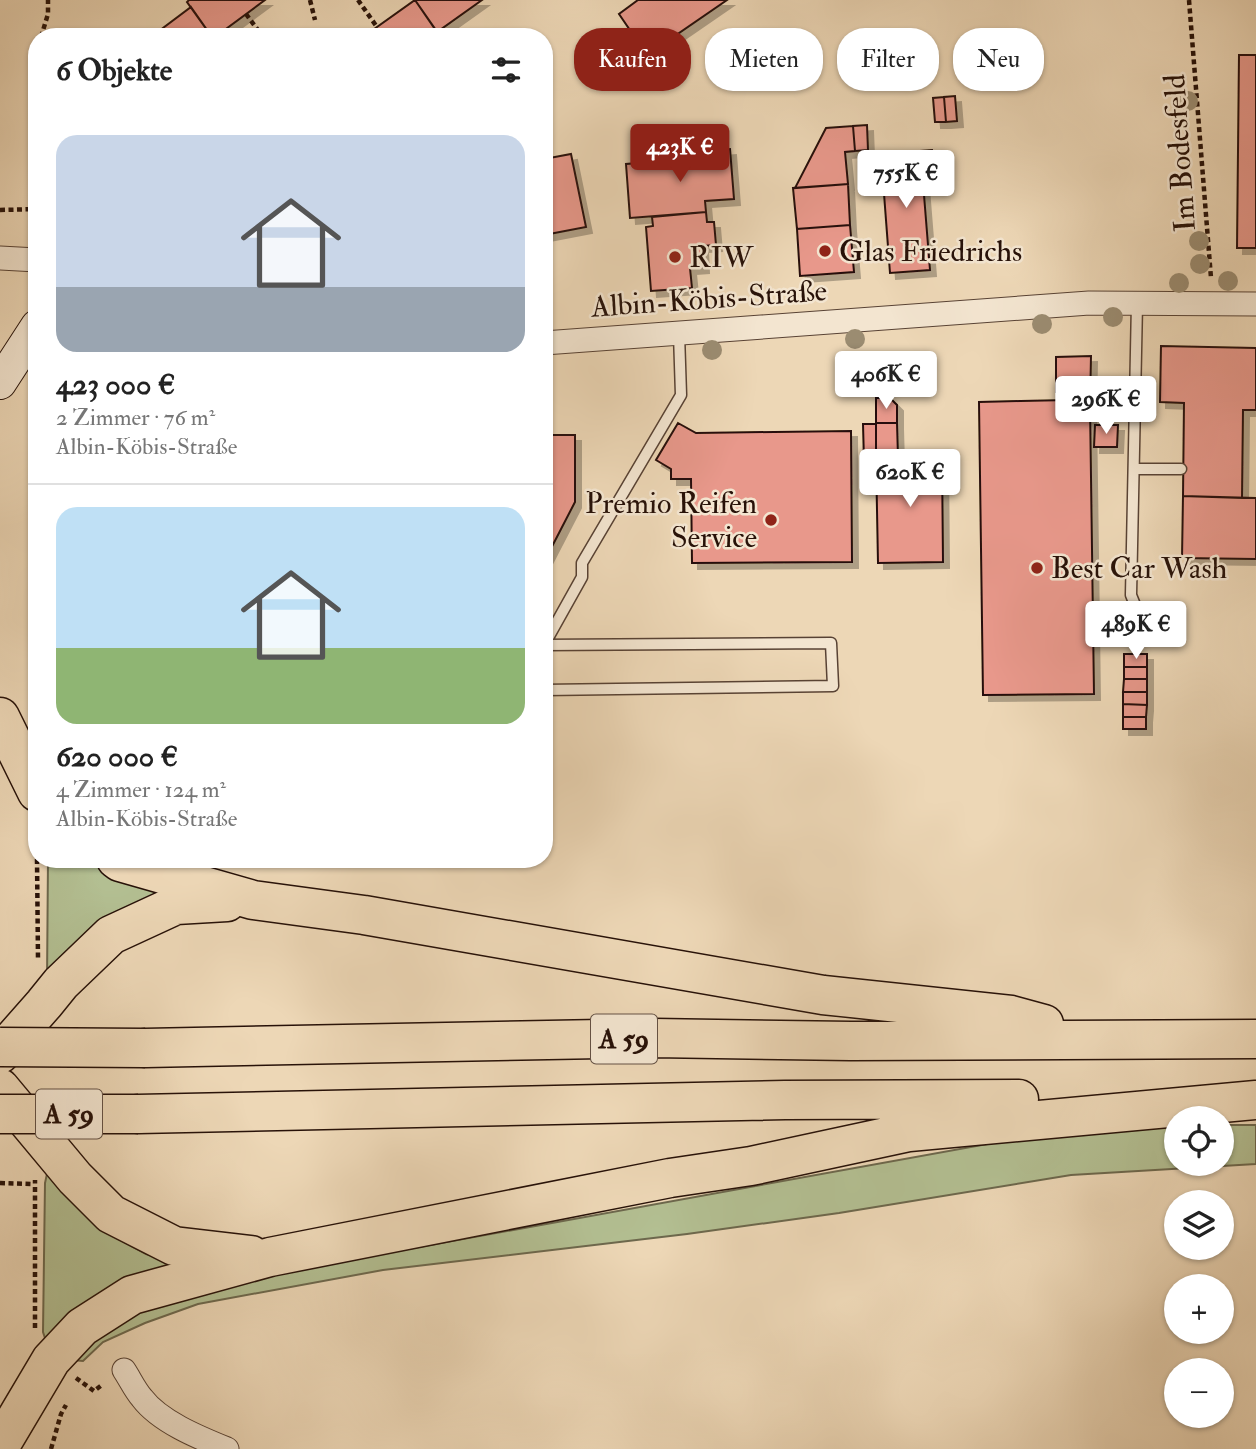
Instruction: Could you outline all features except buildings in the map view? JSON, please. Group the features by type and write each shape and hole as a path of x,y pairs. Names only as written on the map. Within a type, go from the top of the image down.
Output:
{"highway":[{"path":"0,717 28,774"},
{"path":"141,868 253,900 364,915 823,995 1011,1015 1104,1040"},
{"path":"0,1054 61,982 111,935 176,905 253,900"},
{"name":"A 59","path":"0,1047 145,1048 654,1038 851,1041 1256,1039"},
{"path":"0,1087 75,1178 111,1214 174,1246 271,1257"},
{"path":"0,1446 62,1376 82,1327 132,1295 271,1257 670,1178 751,1166 909,1132 1256,1099"},
{"name":"A 59","path":"0,1114 138,1114 785,1100 1256,1099"}],"main road":[{"path":"0,383 28,340"}],"street":[{"path":"0,258 28,260"},
{"name":"Albin-Köbis-Straße","path":"553,342 1089,303 1256,304"},
{"path":"124,1370 142,1400 162,1416 192,1434 227,1449"}],"lane":[{"path":"1137,303 1131,595 1139,615 1164,626"},
{"path":"553,629 582,577 582,563 681,396 679,334"},
{"path":"1134,469 1181,469"},
{"path":"553,645 831,643 833,686 553,690"}],"path":[{"path":"44,28 48,14 48,0"},
{"path":"310,0 315,20"},
{"path":"358,0 377,27"},
{"name":"Im Bodesfeld","path":"1189,0 1213,303"},
{"path":"246,14 256,28"},
{"path":"0,210 28,209"},
{"path":"0,1183 34,1184 35,1339 62,1376"},
{"path":"51,1449 67,1403"}],"green space":[{"path":"48,868 102,868 162,892 47,982"},
{"path":"1234,1125 1256,1125 1256,1164 1234,1165"},
{"path":"1164,1127 1164,1169 1071,1175 839,1213 687,1234 383,1270 198,1304 103,1342 83,1361 71,1360 115,1321 204,1286 1026,1137"},
{"path":"48,1169 111,1235 146,1254 173,1263 48,1347 43,1332 45,1183"}],"place":[{"name":"Glas Friedrichs","path":"825,251"},
{"name":"RIW","path":"675,257"},
{"name":"Premio Reifen Service","path":"771,520"},
{"name":"Best Car Wash","path":"1037,568"}]}
